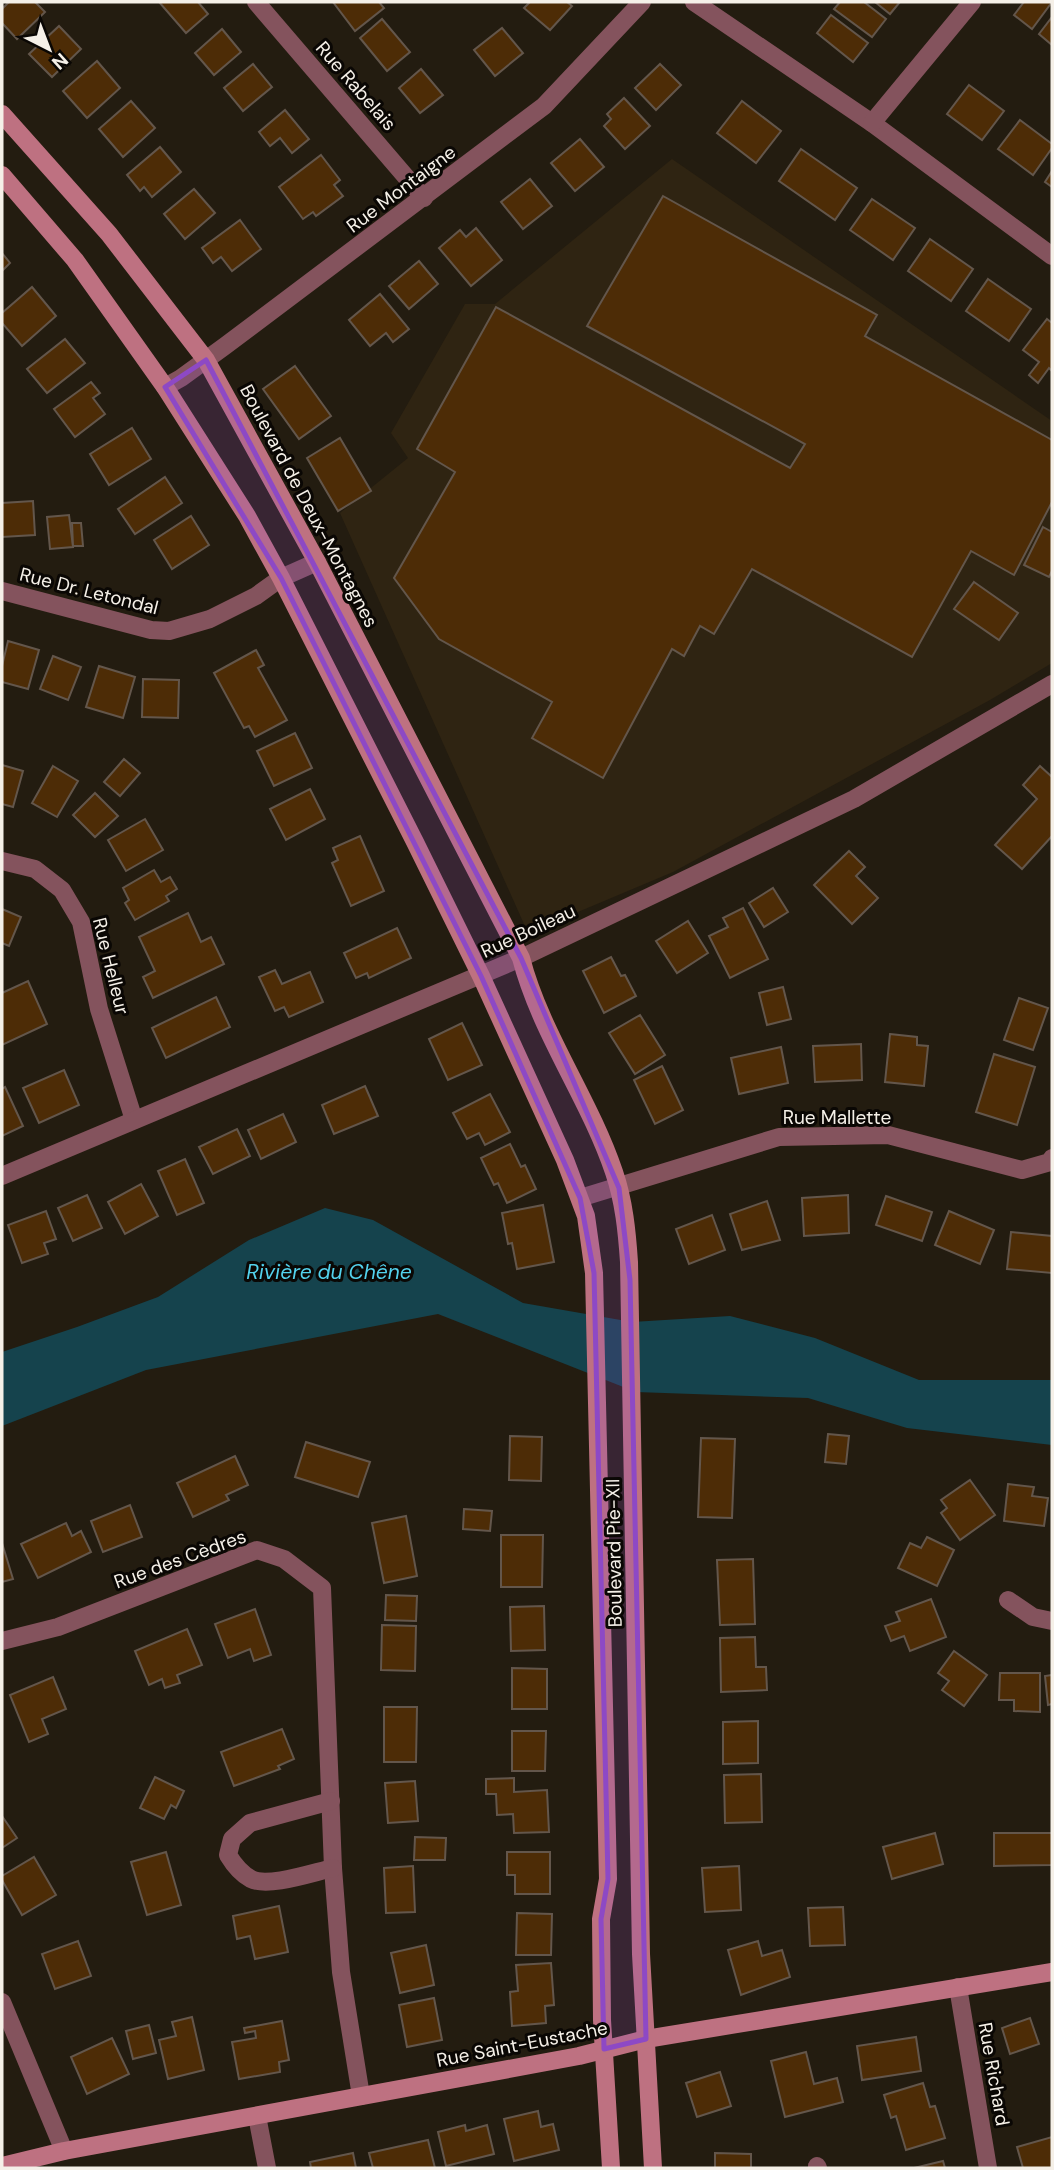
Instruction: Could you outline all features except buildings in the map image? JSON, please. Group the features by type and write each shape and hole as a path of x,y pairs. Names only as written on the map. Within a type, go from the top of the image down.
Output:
{"street":[{"name":"Rue Rabelais","path":"256,2 424,198"},
{"name":"Rue Montaigne","path":"165,387 206,360 544,106 642,2"},
{"path":"694,2 872,122 1052,256"},
{"path":"872,122 972,2"},
{"name":"Boulevard de Deux-Montagnes","path":"2,114 109,234 206,360 317,562 521,958"},
{"path":"2,175 75,260 165,387 247,516 281,578 481,976"},
{"name":"Rue Dr. Letondal","path":"2,591 151,630 169,631 210,619 256,596 281,578 317,562"},
{"name":"Rue Boileau","path":"2,1176 521,958 854,799 1052,684"},
{"name":"Rue Helleur","path":"2,861 35,869 62,890 81,922 99,1009 134,1121"},
{"name":"Boulevard Pie-XII","path":"521,958 528,986 600,1135 619,1188 628,1244 633,1396 641,1954 653,2168"},
{"name":"Boulevard Pie-XII","path":"481,976 580,1198 592,1250 608,1879 601,1919 604,2049 611,2168"},
{"name":"Rue Mallette","path":"580,1198 779,1137 888,1135 1022,1170 1051,1162 1052,1158"},
{"name":"Rue des Cèdres","path":"2,1641 58,1627 257,1550 284,1559 322,1588 333,1868 341,1972 360,2096"},
{"path":"1008,1600 1033,1617 1052,1621"},
{"path":"331,1801 250,1823 232,1839 228,1856 238,1870 254,1881 282,1880 333,1868"},
{"name":"Rue Saint-Eustache","path":"2,2166 64,2151 257,2116 646,2039 1052,1972"},
{"name":"Rue Richard","path":"958,1987 989,2168"},
{"path":"2,2002 64,2151"},
{"path":"257,2116 267,2168"}],"highlighted area":[{"path":"206,360 521,958 619,1188 630,1280 646,2039 604,2049 601,1919 608,1879 594,1273 580,1198 481,976 281,578 165,387"}],"shaded area":[{"path":"672,159 1052,421 1052,663 990,700 673,872 528,933 340,513 408,458 391,433 465,304 495,304"}],"water":[{"name":"Rivière du Chêne","path":"325,1208 373,1220 523,1303 632,1322 730,1316 815,1338 919,1380 1052,1380 1052,1445 907,1428 808,1398 636,1392 438,1314 146,1370 2,1426 2,1352 158,1297 249,1240"}]}
